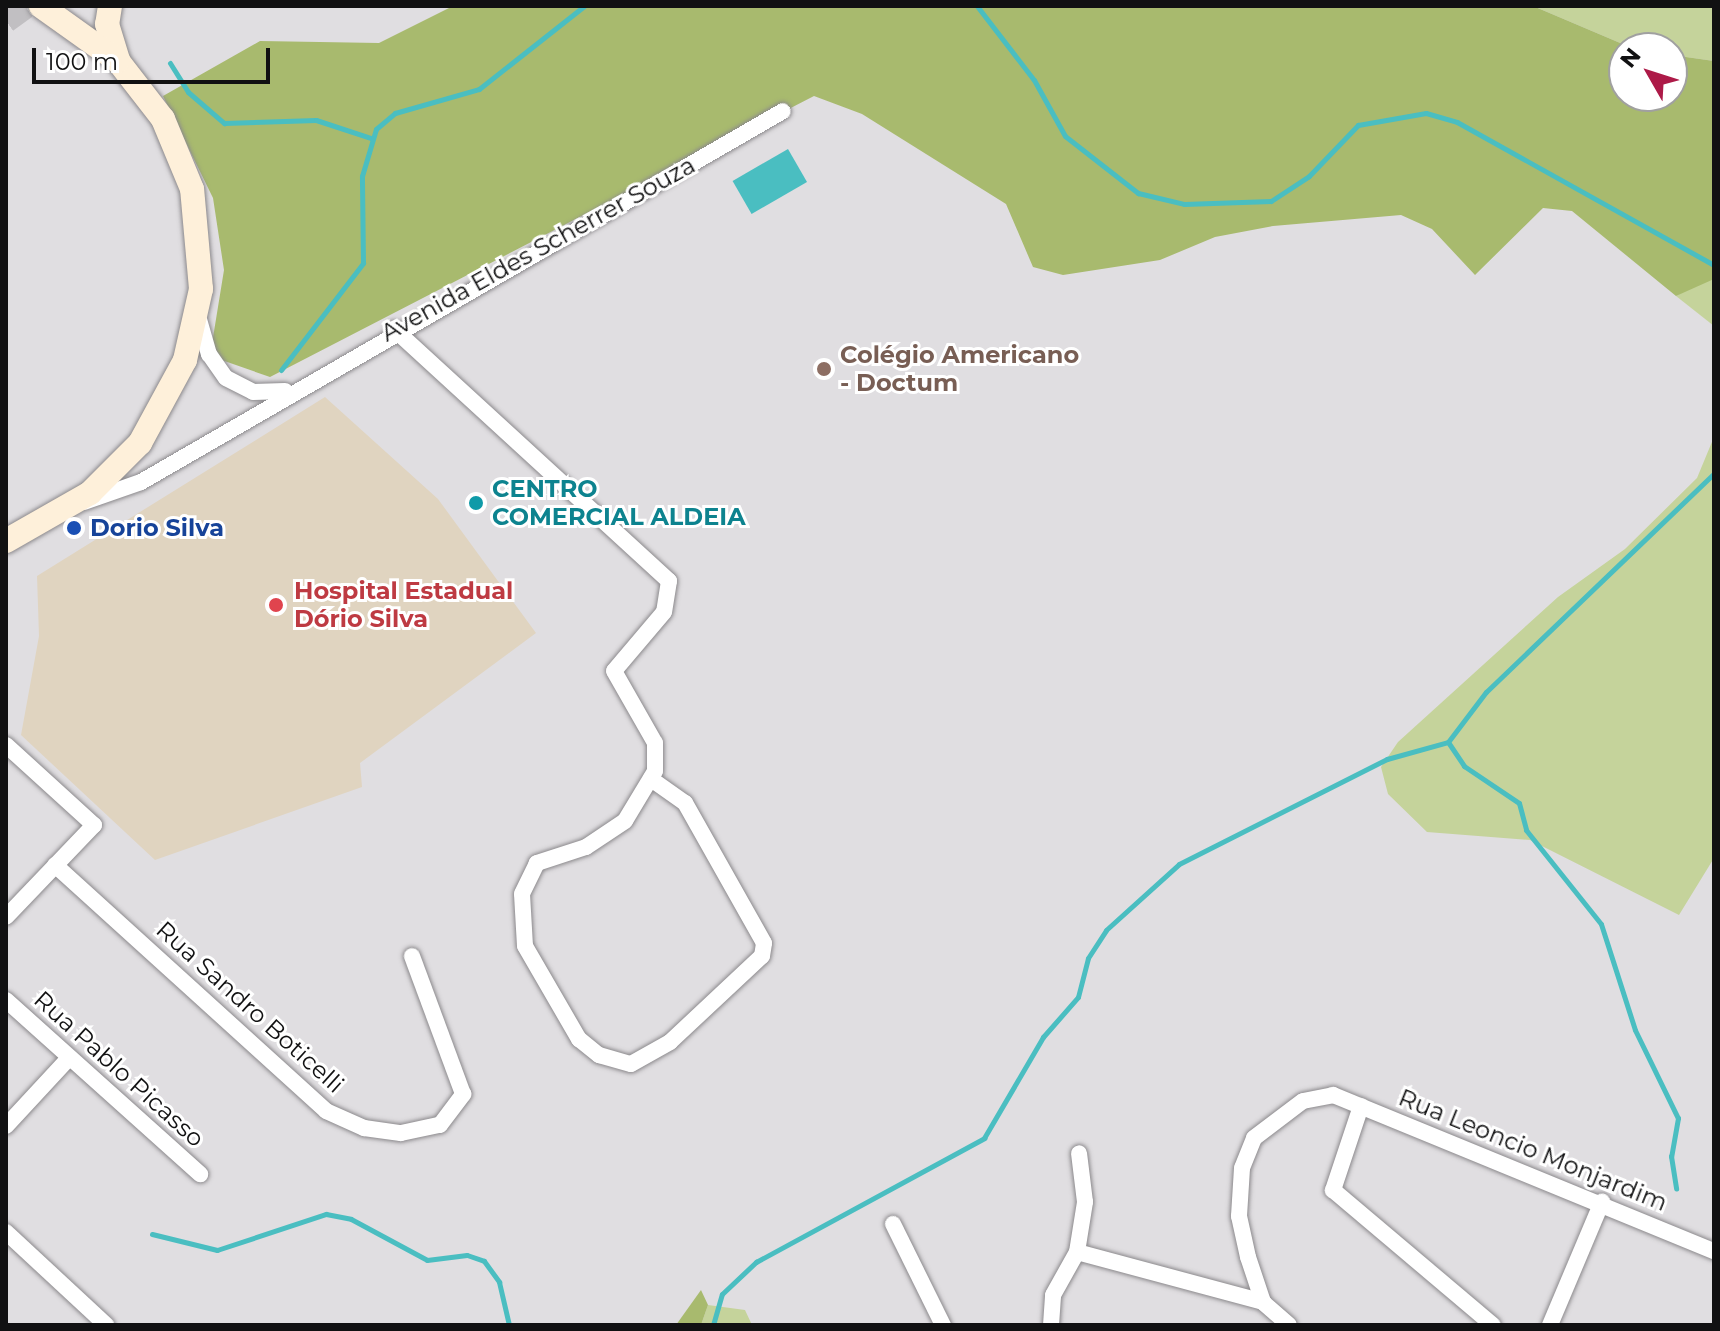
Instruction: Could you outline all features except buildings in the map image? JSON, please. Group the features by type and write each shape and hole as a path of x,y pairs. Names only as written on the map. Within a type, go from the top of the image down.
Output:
{"main road":[{"path":"10,541 70,507 116,469 154,424 185,360 197,314 201,238 188,176 163,119 118,61 41,6"},
{"path":"110,6 107,24 118,61"}],"street":[{"name":"Avenida Eldes Scherrer Souza","path":"70,507 141,482 394,329 783,111"},
{"name":"Avenida Eldes Scherrer Souza","path":"197,314 209,354 232,383 262,394 294,389"},
{"path":"394,329 669,581 664,612 614,671 655,743 651,779 625,821 586,847 537,863 522,894 525,946 579,1039 599,1055 631,1064 670,1042 762,956 764,943 685,803 651,779"},
{"path":"6,745 94,825 6,917"},
{"name":"Rua Sandro Boticelli","path":"55,865 326,1111 364,1128 401,1133 440,1125 463,1094 412,956"},
{"name":"Rua Pablo Picasso","path":"6,1000 200,1174"},
{"path":"6,1126 69,1058"},
{"name":"Rua Leoncio Monjardim","path":"1263,1302 1239,1216 1242,1168 1254,1138 1303,1101 1333,1095 1602,1202 1714,1251"},
{"path":"1361,1106 1331,1176 1333,1190 1493,1325"},
{"path":"1051,1325 1053,1295 1077,1252 1085,1202 1079,1153"},
{"path":"1550,1325 1602,1202"},
{"path":"893,1224 943,1325"},
{"path":"6,1232 106,1325"},
{"path":"1077,1252 1263,1302 1289,1325"}],"shaded area":[{"name":"Hospital Estadual Dório Silva","path":"325,397 438,499 536,633 360,763 362,787 155,860 21,735 39,636 37,576"}],"green space":[{"path":"453,6 1533,6 1608,38 1608,112 1688,112 1688,57 1714,61 1714,279 1676,296 1572,211 1543,208 1475,275 1432,229 1401,215 1273,226 1215,237 1160,260 1063,275 1033,267 1006,204 862,114 814,96 270,377 210,356 224,270 213,198 163,96 260,41 379,43"},
{"path":"1533,6 1714,6 1714,61 1688,57 1688,32 1608,32 1608,38"},
{"path":"1707,277 1714,279 1714,326 1676,296"},
{"path":"1714,437 1714,858 1679,915 1530,840 1427,832 1388,794 1381,767 1398,742 1558,597 1625,549 1697,478"},
{"path":"701,1290 708,1305 701,1325 676,1325"},
{"path":"708,1305 745,1310 752,1325 701,1325"}],"water":[{"path":"788,149 807,182 752,214 733,181"}],"waterway":[{"path":"281,370 363,263 362,176 376,129 395,113 479,89 584,6"},
{"path":"977,6 1034,80 1065,136 1138,193 1184,204 1271,201 1309,176 1358,125 1426,113 1457,122 1714,265"},
{"path":"170,63 188,92 224,123 316,120 371,138"},
{"path":"713,1325 722,1294 756,1262 984,1138 1043,1037 1078,997 1088,958 1106,930 1179,864 1387,759 1448,742 1486,692 1714,473"},
{"path":"1448,742 1464,766 1519,803 1526,830 1601,924 1635,1030 1678,1118 1671,1156 1676,1189"},
{"path":"152,1234 217,1250 326,1214 351,1219 427,1260 467,1255 484,1261 499,1282 509,1325"}],"tunnel":[{"path":"6,21 27,6"}],"place":[{"name":"Colégio Americano - Doctum","path":"824,369"},
{"name":"CENTRO COMERCIAL ALDEIA","path":"476,503"},
{"name":"Dorio Silva","path":"74,528"},
{"name":"Hospital Estadual Dório Silva","path":"276,605"}]}
